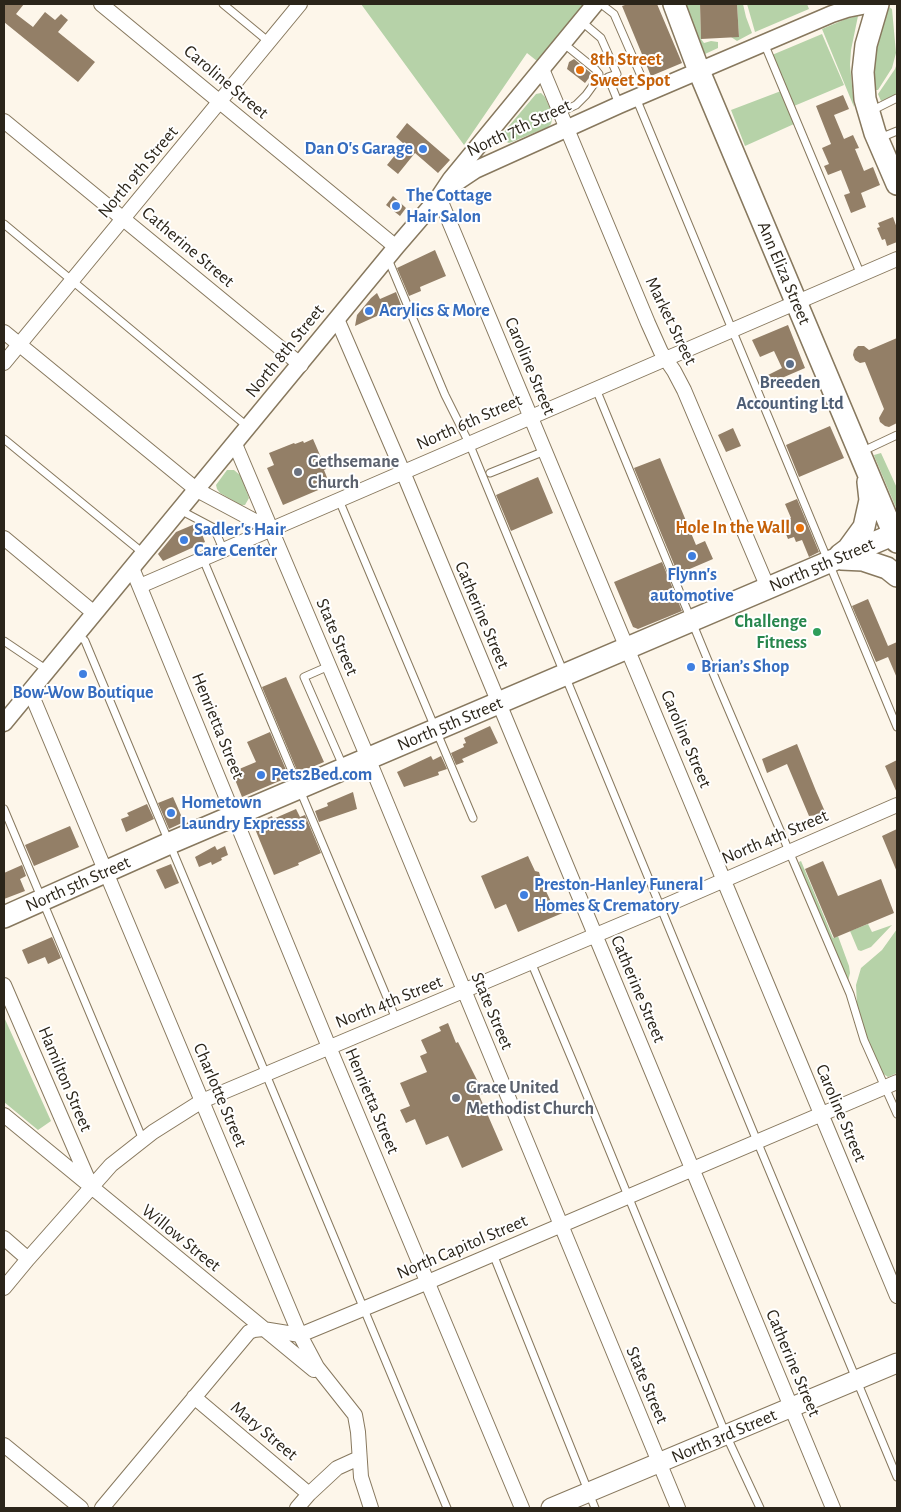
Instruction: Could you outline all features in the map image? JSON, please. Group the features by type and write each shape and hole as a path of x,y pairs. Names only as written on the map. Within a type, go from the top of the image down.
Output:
{"main road":[{"name":"Ann Eliza Street","path":"674,4 699,71 896,536"},
{"path":"878,4 868,36 863,72 865,99 877,139 897,184"},
{"path":"832,561 848,549 864,527 870,500 863,461"},
{"name":"North 5th Street","path":"4,917 170,843 691,620 896,536"},
{"path":"832,561 863,560 887,568 897,576"},
{"name":"North 3rd Street","path":"551,1508 592,1501 660,1464 897,1363"}],"street":[{"name":"Caroline Street","path":"101,4 220,102 391,253"},
{"name":"North 9th Street","path":"4,363 300,4"},
{"name":"North 8th Street","path":"4,723 439,197 451,179 594,4"},
{"name":"North 7th Street","path":"439,197 466,175 567,127 832,14 872,4"},
{"name":"Market Street","path":"542,68 648,323 684,390 768,588"},
{"name":"Catherine Street","path":"4,121 300,364"},
{"name":"Caroline Street","path":"439,197 897,1296"},
{"name":"North 6th Street","path":"140,586 897,259"},
{"name":"Catherine Street","path":"338,319 833,1508"},
{"path":"4,332 197,490 270,529"},
{"name":"State Street","path":"235,444 368,758 463,992 678,1508"},
{"path":"4,538 94,614"},
{"name":"Henrietta Street","path":"132,568 329,1047 522,1508"},
{"name":"Charlotte Street","path":"30,691 300,1335 317,1367 355,1414 362,1485 371,1508"},
{"name":"North 4th Street","path":"4,1288 111,1165 143,1140 202,1101 463,992 897,805"},
{"name":"Hamilton Street","path":"4,984 91,1188"},
{"name":"North Capitol Street","path":"300,1335 892,1085"},
{"name":"Willow Street","path":"4,1115 263,1329 284,1344 335,1390"},
{"path":"4,1238 28,1259"},
{"path":"102,1508 244,1337 254,1330 263,1329 300,1335"},
{"name":"Mary Street","path":"194,1397 309,1494"},
{"path":"4,1445 81,1508"},
{"path":"297,1508 337,1468 359,1458"}],"lane":[{"path":"223,4 269,42"},
{"path":"601,4 614,14 642,95 733,330 832,561 897,727"},
{"path":"581,21 601,38 617,74 608,77 619,105"},
{"path":"560,112 576,105 599,77 595,70 563,42"},
{"path":"764,43 860,275"},
{"path":"868,112 897,98"},
{"path":"877,139 897,131"},
{"path":"4,224 249,427"},
{"path":"391,253 445,395 469,443 756,1142 897,1477"},
{"path":"596,389 691,620 850,994 864,1040 892,1085 897,1114"},
{"path":"863,461 897,436"},
{"path":"4,439 144,554"},
{"path":"490,474 545,451"},
{"path":"339,499 473,818"},
{"path":"180,510 214,528 223,549"},
{"path":"203,558 396,1019"},
{"path":"77,634 85,641 447,1508"},
{"path":"4,641 47,670"},
{"path":"328,666 304,677 344,769"},
{"path":"4,809 143,1140"},
{"path":"530,962 726,1435 760,1508"},
{"path":"492,1254 592,1501"}],"green space":[{"path":"361,4 584,4 537,61 527,53 464,145"},
{"path":"686,4 700,4 701,39 704,43 718,42 718,48 705,54"},
{"path":"737,4 743,4 752,33 737,41 731,37 739,37"},
{"path":"747,4 807,4 809,9 755,32"},
{"path":"889,7 892,9 896,53 892,68 878,90 874,90 873,67 878,38"},
{"path":"858,16 850,65 854,107 822,29"},
{"path":"822,34 844,85 794,106 772,55"},
{"path":"897,63 897,94 881,101 878,94"},
{"path":"781,91 794,124 745,146 731,110"},
{"path":"541,93 545,97 553,115 551,124 512,142 504,141 503,133 536,94"},
{"path":"881,453 897,488 897,510 874,455"},
{"path":"227,470 234,470 241,476 249,498 245,505 241,505 220,493 217,489 216,485"},
{"path":"801,861 833,938 838,936 849,966 848,981 802,874 799,862"},
{"path":"868,924 872,932 892,925 871,947 861,951 858,950 850,931"},
{"path":"897,929 897,1073 888,1077 882,1073 869,1045 857,1006 856,985 861,968 882,950"},
{"path":"4,1017 51,1121 38,1130 4,1102"}],"building":[{"path":"4,4 24,4 16,14 33,27 45,12 55,20 61,14 68,20 58,32 95,62 78,82 4,22"},
{"path":"628,4 657,4 682,63 651,76 622,6"},
{"path":"700,4 737,4 739,37 701,39"},
{"path":"574,59 592,74 585,83 567,69 569,62"},
{"path":"843,95 849,109 834,115 844,139 853,135 859,148 855,149 864,171 873,167 880,185 861,193 866,207 851,213 844,195 850,193 841,170 828,175 824,166 829,164 822,148 831,144 816,106"},
{"path":"407,123 450,160 438,173 415,153 398,174 387,165 404,144 396,137"},
{"path":"393,196 406,208 400,216 386,205"},
{"path":"893,217 897,228 897,242 887,246 885,239 882,240 877,228 880,227 878,223"},
{"path":"435,250 446,276 420,287 421,291 409,296 397,268"},
{"path":"396,292 401,305 355,326 357,315 377,293 380,299"},
{"path":"788,325 805,368 768,384 764,377 782,368 774,351 760,357 752,340"},
{"path":"897,338 897,423 889,427 880,422 879,418 884,409 865,362 860,363 855,360 853,355 854,350 858,346 864,346 869,350"},
{"path":"830,426 844,458 799,477 786,445"},
{"path":"733,428 741,446 726,452 718,435"},
{"path":"313,439 326,469 324,470 330,485 283,505 267,468 274,465 269,453 294,443 303,441 304,443"},
{"path":"660,458 696,545 705,541 713,559 678,574 634,468"},
{"path":"538,477 553,513 511,531 496,495"},
{"path":"797,499 819,552 809,557 802,540 796,542 794,537 788,539 781,522 791,518 785,504"},
{"path":"195,524 199,526 205,542 163,561 158,554 176,532"},
{"path":"662,562 682,611 638,629 633,627 614,582"},
{"path":"868,599 888,646 897,642 897,678 888,657 876,662 852,606"},
{"path":"286,677 324,762 298,773 262,687"},
{"path":"490,726 498,743 462,759 464,762 456,765 451,753 464,747 463,744 466,743 464,738"},
{"path":"270,732 289,777 242,797 232,772 256,762 247,742"},
{"path":"797,744 826,814 809,816 787,764 767,773 762,759"},
{"path":"431,756 433,760 441,756 447,769 438,772 439,775 404,787 397,772"},
{"path":"897,760 897,793 885,766"},
{"path":"353,792 357,809 319,822 315,811 328,806 327,803"},
{"path":"173,797 184,822 169,829 158,803"},
{"path":"147,804 154,819 126,832 121,819 129,816 127,813"},
{"path":"296,809 300,817 305,815 321,853 298,863 299,865 274,875 253,824 272,816 273,819"},
{"path":"70,826 79,847 34,866 25,845"},
{"path":"897,829 897,872 882,836"},
{"path":"215,846 217,850 225,846 228,855 212,865 211,862 199,867 195,857"},
{"path":"528,856 535,871 539,872 542,882 546,883 544,887 553,906 561,902 565,912 518,932 506,904 495,909 481,876"},
{"path":"823,861 838,896 881,879 894,913 834,938 805,869"},
{"path":"171,864 179,883 165,889 156,870"},
{"path":"22,865 26,876 20,879 25,891 4,899 4,873"},
{"path":"52,937 61,958 48,964 45,957 28,964 22,950"},
{"path":"448,1023 456,1043 458,1042 479,1084 483,1094 479,1095 503,1150 462,1168 448,1136 426,1145 415,1119 406,1123 400,1110 410,1106 400,1083 427,1072 420,1056 427,1053 421,1040 441,1031 439,1027"}],"place":[{"name":"8th Street Sweet Spot","path":"580,70"},
{"name":"Dan O's Garage","path":"423,149"},
{"name":"The Cottage Hair Salon","path":"396,206"},
{"name":"Acrylics & More","path":"369,311"},
{"name":"Breeden Accounting Ltd","path":"790,364"},
{"name":"Gethsemane Church","path":"298,472"},
{"name":"Hole In the Wall","path":"800,528"},
{"name":"Sadler's Hair Care Center","path":"184,540"},
{"name":"Flynn's automotive","path":"692,556"},
{"name":"Challenge Fitness","path":"817,632"},
{"name":"Brian’s Shop","path":"691,667"},
{"name":"Bow-Wow Boutique","path":"83,674"},
{"name":"Pets2Bed.com","path":"261,775"},
{"name":"Hometown Laundry Expresss","path":"171,813"},
{"name":"Preston-Hanley Funeral Homes & Crematory","path":"524,895"},
{"name":"Grace United Methodist Church","path":"456,1098"}]}
